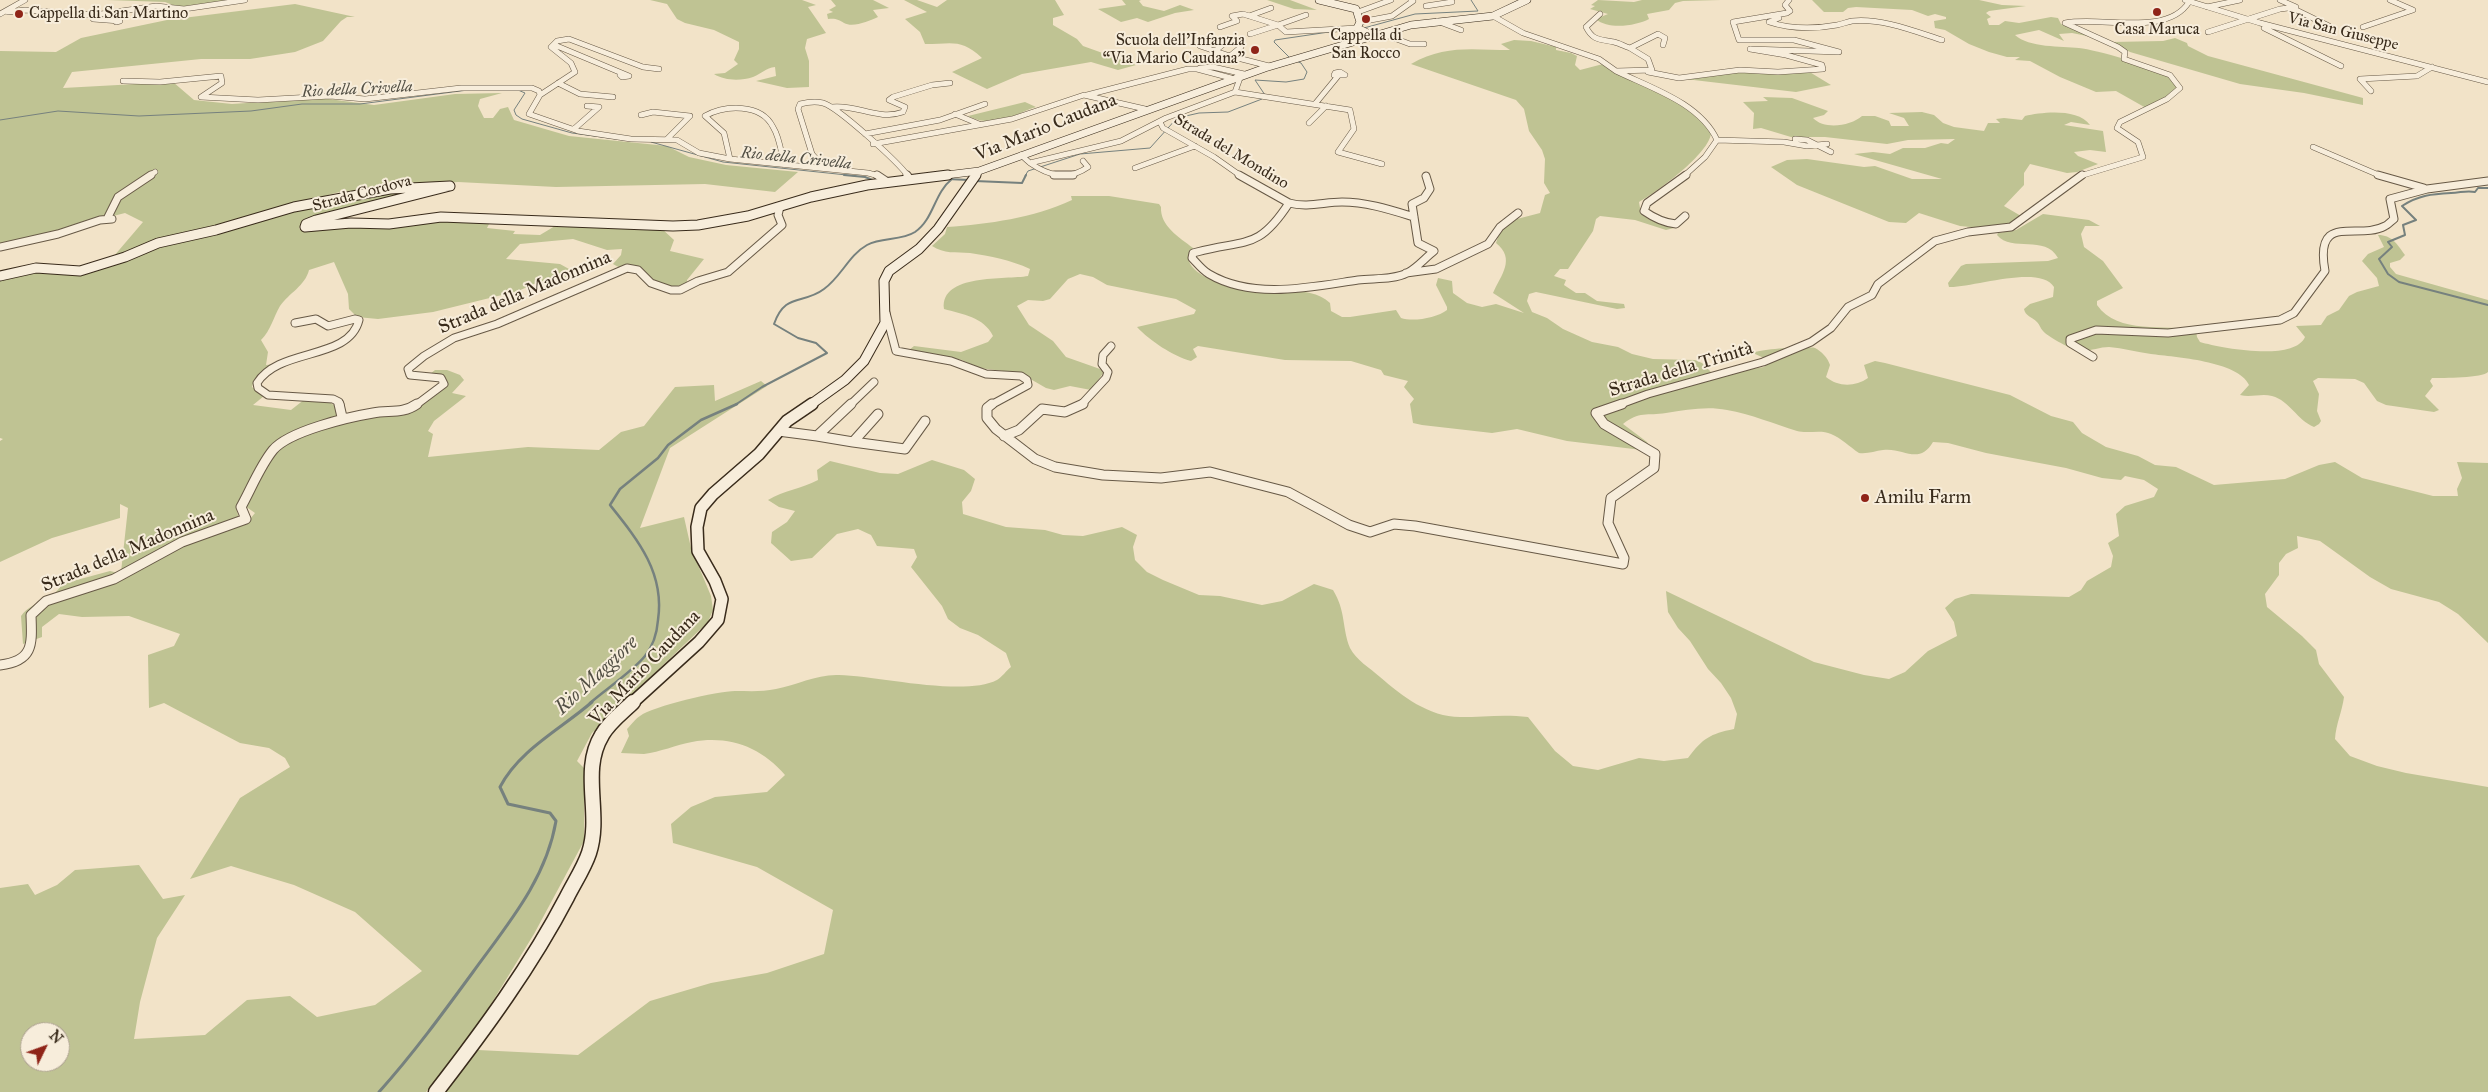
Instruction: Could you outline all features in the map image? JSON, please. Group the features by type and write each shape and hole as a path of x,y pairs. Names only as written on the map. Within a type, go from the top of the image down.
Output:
{"main road":[{"path":"1319,0 1353,8 1358,12 1359,27 1372,35"},
{"name":"Via Mario Caudana","path":"436,1092 476,1040 548,933 589,854 595,825 591,774 593,754 602,734 617,717 699,642 718,620 722,599 698,551 697,527 701,508 713,494 759,454 778,431 810,404 845,380 864,361 885,323 884,281 889,271 897,263 919,249 938,229 979,171 1237,76 1411,25 1494,16 1526,0"},
{"name":"Strada Cordova","path":"0,276 36,268 80,270 125,257 158,243 216,230 287,208 360,193 407,187 450,186 316,220 306,224 305,227 351,223 389,224 441,217 558,220 673,226 718,222 780,207 811,197 881,182 979,171"}],"street":[{"path":"8,12 26,0"},
{"path":"0,14 8,12 102,14 156,6 184,9 245,0"},
{"path":"1358,12 1391,0"},
{"path":"1789,0 1785,5 1789,12"},
{"path":"2207,7 2228,1 2240,0"},
{"path":"2280,0 2296,7 2292,8"},
{"path":"2363,27 2413,10 2390,0"},
{"path":"1220,27 1237,21 1232,16 1241,14 1278,25 1286,32 1359,27 1392,16 1412,1 1428,7 1452,2"},
{"name":"Via San Giuseppe","path":"2187,1 2246,20 2488,82"},
{"name":"Strada della Trinità","path":"886,313 891,323 892,346 896,351 951,361 986,374 1021,376 1027,380 1028,385 995,401 987,408 987,418 1004,436 1035,459 1054,467 1103,475 1161,478 1198,471 1220,473 1288,492 1349,525 1370,532 1394,524 1415,526 1624,564 1624,558 1608,523 1611,498 1654,468 1655,454 1604,424 1596,413 1648,394 1763,362 1810,342 1831,328 1848,307 1872,295 1878,284 1935,241 1968,232 2011,227 2083,174 2143,157 2138,142 2117,128 2120,122 2167,99 2180,88 2170,75 2124,59 2125,52 2118,47 2065,23 2078,19 2158,21 2177,16 2187,1"},
{"path":"1248,16 1272,8"},
{"path":"2208,32 2280,9 2292,8 2329,26"},
{"path":"1616,71 1648,72 1678,78 1740,70 1778,72 1823,69 1822,65 1786,55 1750,49 1792,49 1823,53 1839,52 1794,40 1741,41 1733,24 1735,20 1789,12"},
{"path":"1789,12 1788,15 1769,22 1783,27 1810,27 1838,25 1850,21 1868,21 1906,28 1942,40"},
{"path":"102,14 93,19 120,21 116,22"},
{"path":"1600,14 1588,23 1586,27 1592,38 1630,48 1650,62 1652,70 1648,72"},
{"path":"1250,34 1306,15"},
{"path":"1494,16 1523,32 1599,59 1616,71 1687,106 1711,127 1717,140 1715,146 1704,158 1647,203 1644,211 1654,219 1667,223 1676,224 1685,216"},
{"path":"1437,21 1461,30"},
{"path":"2265,24 2263,28 2341,66"},
{"path":"1380,33 1410,44 1424,44"},
{"path":"1630,48 1658,34 1665,38 1663,45"},
{"path":"1210,37 1200,46 1269,66"},
{"path":"554,46 557,41 574,41 643,68 659,69"},
{"path":"1215,51 1226,42"},
{"path":"554,46 622,74"},
{"path":"554,46 571,63 575,72 540,95 529,114 574,129 631,139 668,138 677,140 699,153 730,159 868,173 878,175 881,182"},
{"path":"1230,56 1241,47"},
{"path":"873,144 1012,119 1084,95 1138,80 1190,69 1213,66 1237,76 1240,78 1235,92"},
{"path":"2371,91 2360,79 2417,76 2432,67"},
{"path":"1190,69 1237,76"},
{"path":"123,81 139,83 190,77 221,76 222,83 201,97 258,100 330,96 365,99 478,87 532,88 539,91 540,95"},
{"path":"1315,104 1338,76"},
{"path":"831,107 845,106 885,118 894,117 904,112 905,107 889,100 893,97 932,85 950,82"},
{"path":"558,84 580,94 613,97"},
{"path":"1034,166 1049,157 1110,145 1160,122 1235,92 1350,110 1354,129 1338,152 1382,164"},
{"path":"1084,95 1145,109"},
{"path":"824,168 812,154 798,109 800,104 813,101 843,113 873,144 904,167 910,179"},
{"path":"865,134 940,120 985,104"},
{"path":"574,129 599,107 588,106"},
{"path":"1309,122 1326,106"},
{"path":"730,159 724,133 705,116 731,108 741,108 751,110 772,124 784,165"},
{"path":"641,115 654,112 690,116 668,138"},
{"path":"955,114 979,124"},
{"name":"Strada del Mondino","path":"1160,122 1167,130 1245,179 1290,204 1302,208 1342,201 1414,217 1418,243 1434,251 1406,273"},
{"path":"1717,140 1827,144"},
{"path":"1816,145 1831,152"},
{"path":"1136,168 1195,146"},
{"path":"2313,147 2388,179 2427,189"},
{"path":"1021,155 1034,166 1067,178 1079,174 1088,167 1082,160"},
{"path":"0,247 58,234 110,219 118,197 156,172"},
{"path":"1414,217 1412,204 1424,198 1430,189 1426,176"},
{"path":"2093,357 2070,343 2070,339 2096,330 2168,333 2280,320 2294,313 2325,271 2322,251 2325,242 2344,232 2384,227 2394,219 2390,199 2427,189 2488,181"},
{"name":"Strada del Mondino","path":"1290,204 1279,221 1267,232 1237,245 1194,253 1192,258 1198,268 1211,276 1250,288 1308,288 1436,269 1488,244 1500,227 1518,213"},
{"name":"Strada della Madonnina","path":"0,665 14,665 28,654 32,648 31,615 46,601 114,579 182,542 246,519 241,507 274,449 295,436 345,418 382,410 394,412 410,409 444,384 441,378 410,375 408,369 424,356 454,338 497,324 621,270 634,268 651,283 671,290 680,290 698,281 728,272 782,225 778,215 780,207"},
{"path":"295,323 316,318 328,326 355,319 358,320 359,324 357,331 347,340 286,360 260,378 257,383 258,388 268,394 339,402 342,417 345,418"},
{"path":"1004,436 1019,430 1042,409 1047,408 1067,412 1077,408 1106,378 1108,372 1102,364 1103,355 1111,346"},
{"path":"817,436 874,382"},
{"path":"853,442 878,414"},
{"path":"778,431 905,449 925,421"}],"green space":[{"path":"107,0 233,0 178,7 165,2"},
{"path":"650,0 802,0 816,5 808,7 826,33 807,39 805,48 809,61 809,87 787,88 756,81 776,76 775,67 753,77 743,79 733,80 714,74 725,73 738,64 734,60 739,49 739,42 714,30 685,23 677,19 667,4"},
{"path":"831,0 873,0 889,8 873,10 878,17 852,25 828,19 827,14 833,12 829,10 836,6"},
{"path":"904,0 917,0 937,7 947,0 1055,0 1064,15 1053,18 1053,25 1077,39 1083,46 1136,65 1118,70 1091,62 1022,74 987,89 952,72 982,58 968,47 962,45 949,43 925,44 920,32 905,19 927,12"},
{"path":"1122,0 1141,0 1139,1 1143,6 1164,11 1180,5 1194,10 1175,13 1148,22 1137,18 1121,22 1098,9 1126,5"},
{"path":"1267,0 1290,0 1317,10 1294,9"},
{"path":"1598,0 1634,2 1642,0 1721,0 1683,1 1675,3 1669,10 1647,14 1649,19 1630,25 1615,26 1596,19 1608,14 1590,9 1595,6 1591,5"},
{"path":"1812,0 1979,0 2002,5 2026,6 1989,11 1986,13 1991,17 1987,19 1989,25 1999,25 2005,21 2019,23 2051,17 2058,18 2061,24 2092,37 2072,33 2059,34 2064,41 2039,30 2015,35 2028,42 2087,49 2138,63 2168,75 2177,88 2174,96 2146,108 2116,91 2096,92 2060,77 2030,61 2015,60 2020,57 2007,57 1989,52 1969,44 1945,30 1935,28 1934,21 1946,19 1946,17 1935,14 1928,16 1912,10 1856,7 1848,8 1843,12 1824,12"},
{"path":"295,4 355,17 347,17 341,21 323,41 295,52 250,59 201,59 72,72 63,88 173,82 194,100 232,104 321,98 374,105 455,94 502,93 480,99 478,106 484,118 493,118 500,109 508,107 514,120 569,136 667,146 689,157 726,165 798,172 775,192 705,184 556,187 458,182 339,192 114,256 143,222 125,213 0,245 0,51 56,52 81,38 167,20"},
{"path":"2175,38 2208,56 2363,98 2363,105 2304,93 2240,84 2130,52 2112,42 2163,41"},
{"path":"1514,40 1531,41 1571,53 1577,56 1575,65 1580,70 1603,64 1683,105 1705,123 1711,133 1702,151 1693,161 1658,190 1639,202 1641,214 1650,220 1678,227 1666,230 1635,220 1600,216 1596,219 1593,231 1568,269 1560,269 1554,276 1566,280 1564,285 1576,293 1585,293 1597,301 1624,304 1625,308 1617,309 1536,292 1529,294 1527,301 1532,312 1592,342 1618,347 1632,354 1653,359 1695,360 1702,363 1714,375 1723,377 1741,371 1764,367 1767,364 1766,359 1753,353 1784,348 1811,347 1817,349 1826,357 1830,365 1826,377 1836,383 1847,385 1858,383 1868,378 1864,365 1875,361 1885,363 2010,395 2051,416 2073,422 2082,433 2106,447 2138,456 2155,465 2176,467 2214,485 2285,479 2319,465 2335,462 2362,478 2433,496 2458,496 2457,489 2462,478 2457,462 2488,463 2488,643 2458,614 2439,602 2391,589 2370,577 2320,541 2297,536 2298,548 2286,554 2279,563 2279,575 2265,594 2267,607 2316,650 2319,664 2344,697 2335,739 2350,756 2377,766 2406,773 2488,787 2488,1092 445,1092 478,1050 578,1055 650,1001 711,983 767,973 824,954 833,910 757,867 673,843 671,824 691,807 715,797 767,792 785,775 776,765 755,750 743,745 719,740 692,742 644,754 621,753 629,736 627,729 638,717 658,708 701,696 735,691 771,690 823,676 856,676 964,687 982,685 997,680 1011,667 1006,653 978,635 960,628 948,619 942,606 911,567 917,557 914,549 877,546 871,535 858,529 837,534 812,558 791,561 771,543 772,532 787,522 795,511 779,507 768,500 818,480 817,470 830,461 880,473 898,474 932,460 964,470 975,479 971,491 962,502 963,514 1006,527 1045,530 1063,535 1083,536 1122,527 1137,535 1133,547 1135,560 1147,572 1199,595 1220,596 1262,605 1282,601 1314,584 1333,590 1340,605 1350,648 1364,664 1407,698 1427,709 1449,716 1528,717 1555,751 1573,766 1598,770 1639,758 1664,761 1688,758 1703,741 1713,735 1734,729 1737,714 1731,698 1668,612 1666,591 1814,662 1864,675 1889,679 1905,672 1928,651 1957,636 1954,622 1945,608 1955,599 1971,594 2069,597 2081,590 2087,581 2111,567 2113,556 2108,543 2119,536 2116,514 2125,506 2154,497 2158,489 2144,480 2125,476 2121,480 2102,478 2066,468 1986,453 1948,443 1933,442 1928,449 1916,454 1890,450 1859,453 1838,438 1827,433 1797,431 1745,414 1712,408 1643,415 1629,420 1623,424 1647,442 1650,448 1642,450 1567,441 1517,429 1492,433 1422,425 1413,423 1410,404 1414,399 1404,387 1408,381 1384,375 1381,370 1351,361 1285,360 1198,346 1193,349 1197,357 1191,361 1177,356 1155,343 1137,327 1194,314 1196,310 1176,299 1107,285 1093,277 1080,274 1068,279 1050,299 1043,301 1028,300 1017,306 1029,325 1053,341 1066,357 1104,372 1091,390 1070,386 1054,390 1046,388 1020,373 979,368 962,360 909,350 914,346 961,352 988,342 993,336 984,324 972,317 944,309 946,297 952,289 976,280 1028,276 1030,269 1008,261 970,253 946,251 932,246 945,234 947,227 995,222 1026,216 1072,200 1071,196 1109,196 1159,204 1164,220 1171,231 1193,248 1188,258 1190,264 1200,274 1222,284 1246,289 1310,293 1330,303 1331,311 1342,317 1396,310 1401,318 1418,319 1443,313 1447,310 1447,307 1436,285 1438,278 1452,281 1453,293 1467,303 1482,307 1496,304 1524,313 1493,293 1503,273 1506,261 1502,249 1496,243 1501,228 1517,219 1540,213 1545,195 1550,193 1544,183 1545,159 1542,150 1529,131 1524,109 1516,100 1411,64 1436,53 1448,51 1472,49 1510,50 1501,44"},
{"path":"1808,71 1831,85 1796,92 1685,79 1737,72"},
{"path":"1763,97 1792,98 1828,111 1824,115 1813,118 1818,122 1830,125 1845,124 1862,116 1875,116 1889,121 1891,126 1909,126 1904,118 1889,113 1922,112 1934,115 1943,123 1954,127 1984,131 1988,123 2000,123 1996,119 2022,120 2025,116 2041,113 2069,114 2077,116 2090,125 2071,122 2064,125 2103,131 2106,152 2090,150 2074,152 2078,156 2098,164 2077,172 2067,173 2030,164 2024,173 2024,185 2004,206 2021,216 2002,230 1960,226 1919,213 1906,223 1889,222 1797,185 1771,167 1787,160 1807,159 1864,167 1875,166 1912,179 1942,179 1854,154 1873,152 1890,154 1903,148 1925,148 1941,143 1948,144 1955,139 1908,140 1887,144 1825,137 1791,137 1761,128 1753,129 1754,113 1743,102 1768,101"},
{"path":"1025,102 1036,107 997,121 978,120 968,116"},
{"path":"438,187 302,224 299,229 426,221 490,222 487,228 515,231 513,234 540,235 560,223 661,228 674,240 670,251 704,259 687,280 687,284 668,286 657,282 633,265 620,268 613,264 621,255 622,249 607,250 573,239 520,244 506,259 560,264 569,269 567,277 539,282 518,291 433,312 378,319 357,317 349,309 348,294 334,262 309,270 304,281 280,306 270,328 261,340 268,352 266,365 275,364 254,380 252,387 264,396 253,405 291,410 305,399 323,401 331,403 338,409 337,419 270,449 236,507 239,519 121,572 128,508 120,504 120,518 52,538 0,562 0,441 3,439 0,438 0,278 36,269 58,273 342,199"},
{"path":"2043,214 2089,220 2100,226 2085,226 2081,234 2084,247 2103,261 2123,288 2097,301 2097,305 2106,314 2117,321 2129,325 2196,330 2200,342 2240,350 2256,351 2287,349 2298,345 2305,337 2296,326 2321,325 2327,316 2339,310 2349,296 2379,286 2377,278 2362,261 2368,254 2384,247 2378,235 2383,235 2394,241 2405,255 2400,260 2390,263 2390,267 2396,274 2488,300 2488,372 2471,377 2432,378 2430,381 2433,386 2425,396 2439,410 2434,412 2386,405 2377,401 2364,383 2355,379 2318,378 2313,381 2319,394 2317,411 2321,421 2314,427 2278,398 2268,395 2240,395 2249,385 2243,377 2233,370 2220,365 2105,347 2080,351 2058,342 2045,333 2024,309 2030,304 2053,297 2054,287 2046,280 2035,277 2021,277 1949,287 1948,283 1961,266 1966,264 2048,261 2058,258 2045,247 2011,243 1997,235 1998,233 2016,230"},
{"path":"435,370 447,370 460,375 464,380 452,393 466,396 434,421 428,431 433,434 428,457 528,447 599,450 621,432 644,426 675,387 714,385 715,401 761,381 767,386 670,448 640,528 684,517 691,548 711,596 713,610 708,622 592,733 577,761 584,768 584,841 534,934 480,1022 426,1092 0,1092 0,888 28,884 35,895 57,885 75,870 139,865 163,899 185,895 157,938 140,1002 134,1039 205,1035 247,1000 290,996 317,1017 375,1005 422,971 355,912 294,885 231,866 190,879 240,798 290,767 285,758 269,748 240,743 164,703 149,708 148,655 174,646 180,634 129,616 82,617 59,614 42,627 42,637 23,644 21,616 31,607 52,595 62,584 110,571 127,575 180,546 250,519 255,513 245,506 277,449 297,437 345,420 412,411 432,398 448,382 441,375 430,374"}],"waterway":[{"name":"Rio della Crivella","path":"1364,28 1415,14 1478,11 1471,0"},
{"name":"Rio della Crivella","path":"1291,59 1274,42 1275,40 1329,32"},
{"name":"Rio della Crivella","path":"1025,176 1028,171 1080,154 1150,148 1177,118 1199,113 1228,112 1262,99 1265,95 1255,80 1286,82 1304,79 1307,72 1301,63 1296,61"},
{"name":"Rio della Crivella","path":"0,120 58,111 139,116 251,111 302,104 360,104 468,90"},
{"name":"Rio della Crivella","path":"518,90 525,93 514,110 516,115 522,119 572,133 631,141"},
{"name":"Rio della Crivella","path":"651,142 723,162 856,176"},
{"name":"Rio della Crivella","path":"844,175 865,177 875,181"},
{"name":"Rio della Crivella","path":"975,181 1022,183 1026,175"},
{"name":"Rio della Crivella","path":"947,179 952,179"},
{"name":"Rio Maggiore","path":"736,405 762,387 827,353 816,343 798,338 774,324 778,314 784,307 795,300 809,297 824,289 855,254 867,245 904,237 915,232 926,220 941,191 952,179"},
{"name":"Rio della Crivella","path":"952,179 969,180"},
{"path":"2488,188 2478,188 2475,192 2466,191 2426,196 2414,199 2402,206 2416,220 2403,225 2405,235 2388,242 2392,247 2379,259 2388,274 2399,282 2488,305"},
{"name":"Rio Maggiore","path":"590,703 640,662 650,648 657,630 659,603 653,572 639,544 610,505 620,489 658,458 668,445 701,420 736,405"},
{"name":"Rio Maggiore","path":"379,1092 404,1063 512,919 544,863 556,821 550,813 508,804 500,787 508,774 529,751 592,702"}],"place":[{"name":"Casa Maruca","path":"2157,12"},
{"name":"Cappella di San Martino","path":"19,14"},
{"name":"Cappella di San Rocco","path":"1366,19"},
{"name":"Scuola dell’Infanzia “Via Mario Caudana”","path":"1255,50"},
{"name":"Amilu Farm","path":"1865,498"}]}
